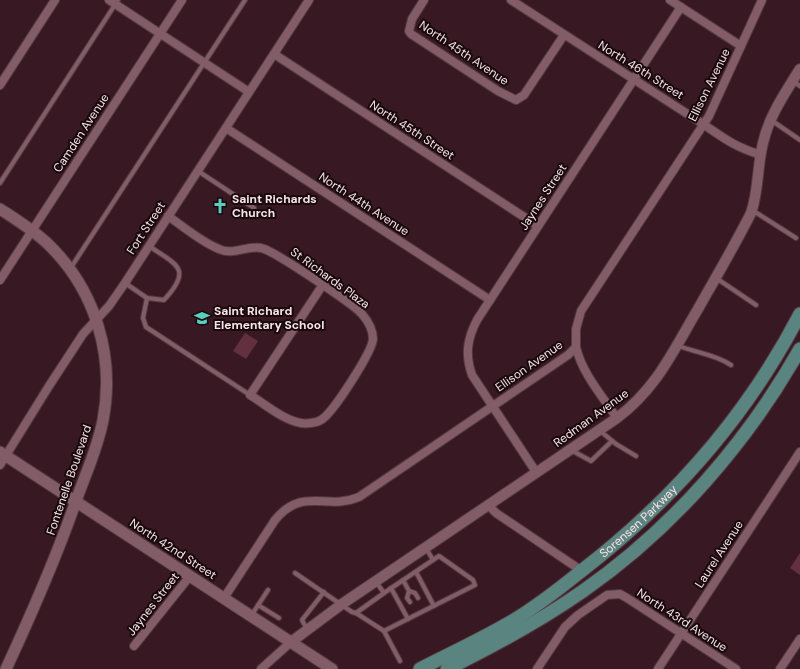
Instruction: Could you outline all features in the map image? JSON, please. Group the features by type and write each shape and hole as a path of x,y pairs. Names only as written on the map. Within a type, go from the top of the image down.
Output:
{"main road":[{"name":"Fontenelle Boulevard","path":"0,210 50,246 70,270 88,300 96,318 106,364 105,405 98,438 76,502 37,601 6,669"},
{"name":"Sorensen Parkway","path":"420,669 514,620 582,570 643,520 703,458 752,394 780,350 800,314"},
{"name":"Sorensen Parkway","path":"447,669 516,633 561,606 604,576 644,542 684,504 736,444 784,377 800,349"},
{"name":"North 42nd Street","path":"2,457 76,502 332,669"}],"street":[{"path":"0,85 55,0"},
{"name":"Camden Avenue","path":"0,280 182,0"},
{"name":"Fort Street","path":"2,457 96,318 109,306 125,283 309,0"},
{"name":"North 45th Avenue","path":"424,0 412,19 409,30 413,36 498,91 516,100 522,98 564,35"},
{"name":"North 46th Street","path":"511,0 703,124 731,144 761,154"},
{"path":"670,0 741,46"},
{"name":"Ellison Avenue","path":"224,598 275,520 285,509 302,501 316,500 340,503 359,498 568,355 576,347 576,329 582,311 703,124 762,0"},
{"path":"114,1 249,92"},
{"name":"Jaynes Street","path":"536,472 472,375 468,358 469,340 472,330 681,7"},
{"name":"North 45th Street","path":"274,54 538,226"},
{"name":"Redman Avenue","path":"291,642 342,604 617,418 651,387 677,345 752,210 758,186 761,154 770,120 796,84 800,69"},
{"name":"North 44th Avenue","path":"226,128 490,300"},
{"name":"St Richards Plaza","path":"168,216 220,250 233,252 260,248 273,252 361,313 370,323 373,339 368,354 334,406 322,420 301,424 288,419 250,395"},
{"path":"250,395 322,286"},
{"path":"576,347 582,365 617,418"},
{"name":"Laurel Avenue","path":"658,669 800,452"},
{"path":"488,506 496,513 582,570"},
{"name":"Jaynes Street","path":"134,646 190,576"},
{"name":"North 43rd Avenue","path":"537,669 571,620 607,595 615,593 627,598 736,669"},
{"path":"780,669 800,639"},
{"path":"261,669 291,642"}],"lane":[{"path":"70,270 245,0"},
{"path":"0,183 114,1"},
{"path":"770,120 800,140"},
{"path":"198,171 254,208"},
{"path":"752,210 796,238"},
{"path":"125,283 147,298 164,300 179,280 180,272 177,265 149,246"},
{"path":"715,278 756,305"},
{"path":"147,298 143,318 146,327 250,395"},
{"path":"677,345 723,360 731,365"},
{"path":"598,430 636,456"},
{"path":"570,449 591,461 612,441"},
{"path":"426,547 433,560"},
{"path":"356,613 439,556 473,580 475,585 434,606 423,608 408,619 384,631"},
{"path":"416,572 434,606"},
{"path":"295,573 342,604 348,611 356,613 384,631 400,661"},
{"path":"403,580 409,591 408,598 410,602"},
{"path":"376,582 384,593"},
{"path":"391,588 408,619"},
{"path":"251,616 268,590"},
{"path":"409,591 415,593 418,598"},
{"path":"307,630 302,620 324,592"},
{"path":"258,605 279,618"}],"shaded area":[{"path":"245,333 258,341 246,359 233,351"},
{"path":"800,553 800,575 790,568"}],"place":[{"name":"Saint Richards Church","path":"220,206"},
{"name":"Saint Richard Elementary School","path":"202,318"}]}
